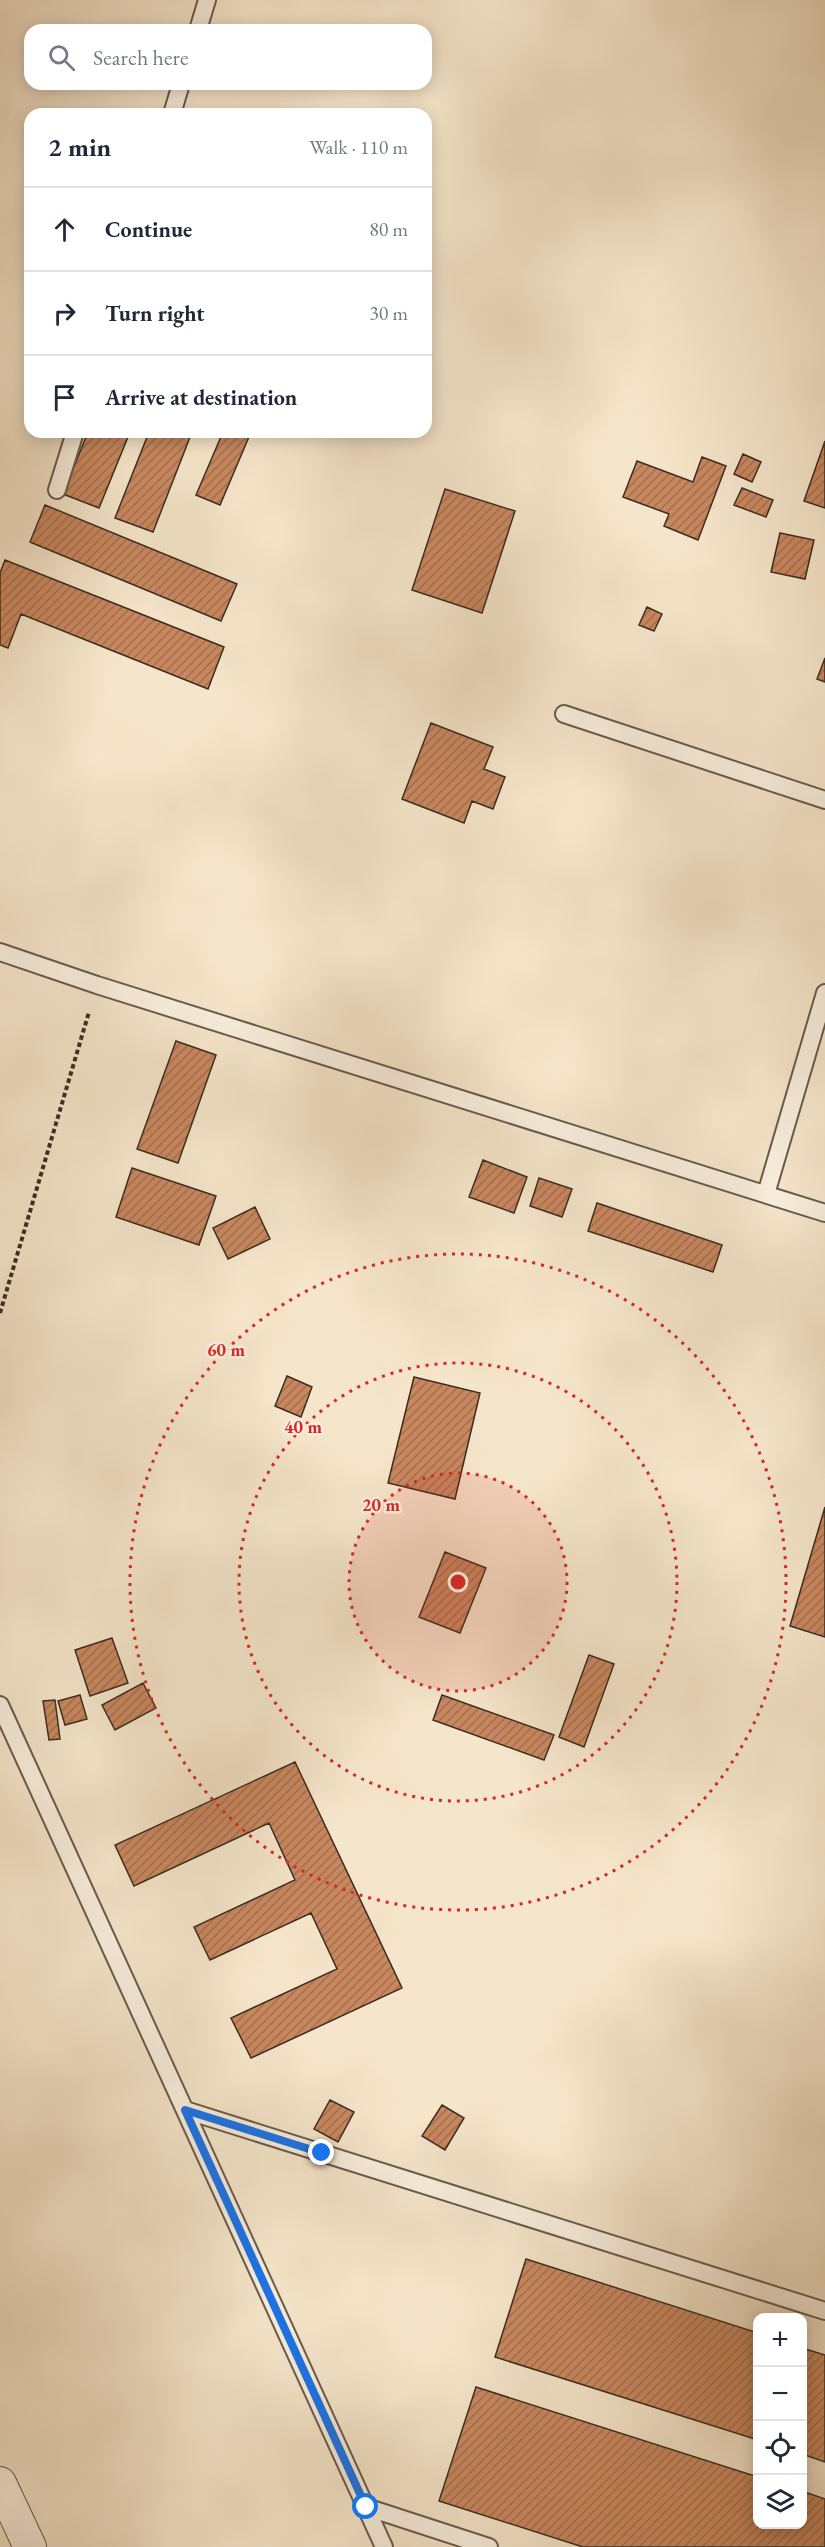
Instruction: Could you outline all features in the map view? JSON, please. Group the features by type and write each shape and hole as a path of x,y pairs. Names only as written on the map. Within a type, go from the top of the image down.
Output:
{"street":[{"path":"0,2483 30,2547"}],"lane":[{"path":"200,24 207,0"},
{"path":"174,108 179,90"},
{"path":"57,490 73,438"},
{"path":"564,714 825,800"},
{"path":"0,952 97,985 825,1213"},
{"path":"766,1194 825,993"},
{"path":"0,1705 384,2547"},
{"path":"185,2110 825,2311"},
{"path":"366,2507 489,2547"}],"path":[{"path":"0,1313 97,985"}],"building":[{"path":"86,438 128,438 99,508 63,494"},
{"path":"147,438 190,438 153,532 115,518"},
{"path":"220,438 248,438 220,505 196,495"},
{"path":"825,441 825,508 804,501"},
{"path":"743,454 761,462 752,482 734,474"},
{"path":"702,457 726,466 698,540 664,526 669,514 623,497 637,461 693,482"},
{"path":"742,488 773,500 766,517 734,505"},
{"path":"445,489 515,511 482,613 412,590"},
{"path":"45,505 237,584 221,621 30,542"},
{"path":"780,533 814,540 805,579 771,572"},
{"path":"5,560 224,647 208,689 21,614 8,648 0,645 0,573"},
{"path":"647,607 662,614 654,631 639,625"},
{"path":"825,658 825,682 817,679"},
{"path":"431,723 493,747 484,769 505,777 493,809 472,801 464,823 402,799"},
{"path":"176,1041 216,1055 178,1163 137,1149"},
{"path":"483,1160 527,1177 514,1213 469,1197"},
{"path":"132,1168 216,1196 199,1245 116,1217"},
{"path":"539,1178 572,1189 562,1217 530,1206"},
{"path":"597,1203 722,1245 713,1272 588,1231"},
{"path":"255,1207 270,1239 228,1259 213,1228"},
{"path":"287,1376 312,1387 301,1417 275,1406"},
{"path":"414,1377 480,1393 455,1499 388,1483"},
{"path":"825,1507 825,1637 790,1626"},
{"path":"445,1552 486,1568 460,1633 419,1617"},
{"path":"112,1638 128,1683 90,1696 75,1650"},
{"path":"589,1655 614,1664 584,1747 559,1737"},
{"path":"143,1683 156,1708 115,1730 102,1705"},
{"path":"80,1695 87,1719 65,1725 58,1701"},
{"path":"442,1695 554,1735 544,1760 433,1720"},
{"path":"55,1700 60,1739 49,1740 43,1701"},
{"path":"295,1762 402,1988 251,2058 231,2018 337,1969 311,1913 210,1960 194,1927 295,1880 269,1823 134,1886 115,1845"},
{"path":"330,2100 354,2112 338,2142 314,2129"},
{"path":"442,2105 464,2118 445,2150 422,2136"},
{"path":"526,2259 753,2331 753,2438 495,2357"},
{"path":"807,2350 825,2355 825,2462 807,2456"},
{"path":"476,2387 753,2475 753,2529 807,2529 807,2493 825,2499 825,2547 583,2547 439,2501"}],"route":[{"path":"322,2153 185,2110 366,2507"}]}
